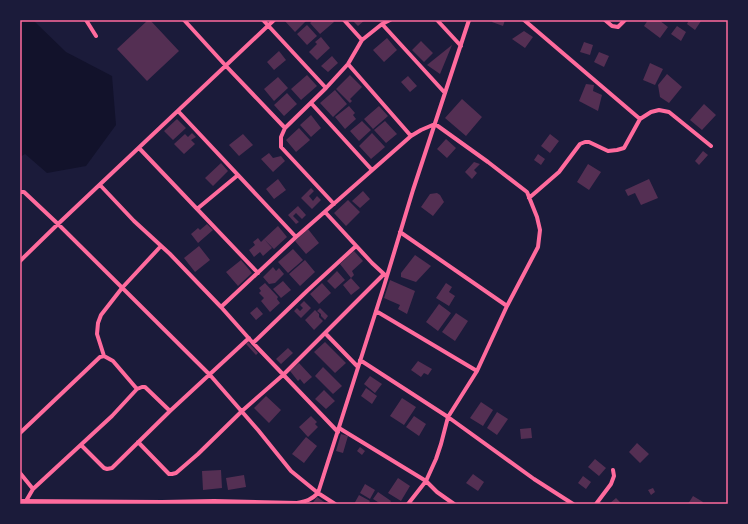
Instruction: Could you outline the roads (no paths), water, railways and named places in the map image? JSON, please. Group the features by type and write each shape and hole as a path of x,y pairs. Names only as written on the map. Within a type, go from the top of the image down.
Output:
{"street":[{"path":"86,20 96,36"},
{"path":"184,20 285,128"},
{"path":"263,20 326,88"},
{"path":"20,262 58,224 274,20"},
{"path":"344,20 362,40"},
{"path":"334,204 281,147 281,137 285,128 348,64 362,40 382,24 390,20"},
{"path":"437,20 461,46"},
{"path":"20,501 42,503 308,503 318,493 376,311 385,275 469,20"},
{"path":"524,20 640,119"},
{"path":"605,20 612,26 618,27 625,20"},
{"path":"382,24 445,93"},
{"path":"348,64 411,136"},
{"path":"311,102 372,170"},
{"path":"529,198 559,172 580,144 589,142 608,151 624,148 640,119 651,112 659,110 669,112 711,146"},
{"path":"178,111 296,237"},
{"path":"222,307 296,237 411,136 435,124"},
{"path":"408,504 426,481 442,444 448,417 477,371 507,306 538,247 540,230 537,217 527,192 435,124"},
{"path":"139,148 258,273"},
{"path":"197,209 238,176"},
{"path":"100,185 134,221 170,254 222,307 283,375 338,430 426,481 437,492 454,504"},
{"path":"20,192 24,192 58,224 210,375 242,410 291,471 318,493 335,504"},
{"path":"325,212 385,275"},
{"path":"400,232 507,306"},
{"path":"137,389 113,361 104,356 97,334 98,323 101,315 122,288 161,246"},
{"path":"253,343 356,246"},
{"path":"138,442 169,474 176,473 198,454 242,410 283,375 385,275"},
{"path":"376,311 477,371"},
{"path":"325,333 358,366"},
{"path":"81,445 104,468 112,468 170,411 249,338"},
{"path":"20,433 100,357 104,356"},
{"path":"360,360 448,417 534,479 573,504"},
{"path":"26,501 34,489 112,416 137,389 145,387 170,411"},
{"path":"596,504 612,484 614,476 613,470"},
{"path":"20,473 34,489"}]}
